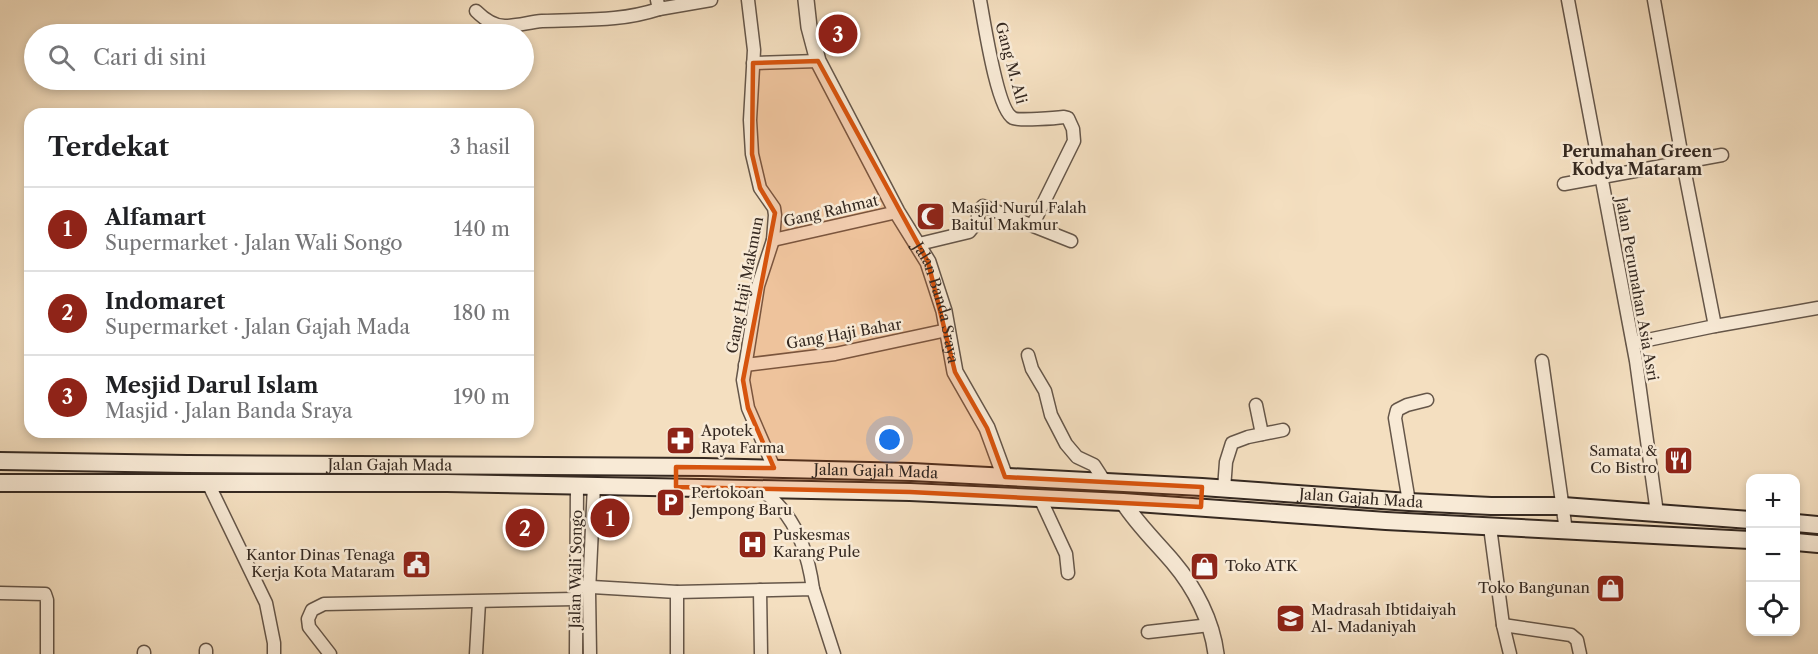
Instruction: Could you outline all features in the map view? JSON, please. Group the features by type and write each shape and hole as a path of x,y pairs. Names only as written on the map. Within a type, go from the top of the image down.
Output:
{"main road":[{"name":"Jalan Gajah Mada","path":"0,461 774,468 912,472 1202,487 1409,502 1491,506 1563,506 1746,520"},
{"path":"489,466 489,485"},
{"path":"676,467 676,487"},
{"path":"910,492 912,472"},
{"name":"Jalan Gajah Mada","path":"0,483 447,483 910,492 1123,502 1490,527 1746,540"},
{"path":"1201,507 1202,487"},
{"path":"1800,523 1818,525"},
{"path":"1800,542 1818,544"}],"street":[{"path":"518,24 541,21 612,20 636,16 658,4 711,0"},
{"name":"Gang Haji Makmun","path":"748,0 754,50 750,120 752,154 760,188 774,210 772,240 758,285 743,380 745,399 774,468"},
{"name":"Jalan Banda Sraya","path":"806,0 809,27 818,61 897,212 919,244 928,262 938,290 955,372 987,428 1005,477"},
{"name":"Gang M. Ali","path":"980,0 998,86 1008,114 1016,120 1068,118 1073,129 1074,141 1033,225"},
{"name":"Jalan Perumahan Asia Asri","path":"1568,0 1633,343 1657,513"},
{"path":"1654,0 1715,326"},
{"path":"476,11 498,24"},
{"path":"753,63 818,61"},
{"path":"1564,184 1722,155"},
{"path":"919,244 969,232 977,224 978,210 982,206 1071,241"},
{"name":"Gang Rahmat","path":"772,240 897,212"},
{"path":"1633,343 1818,308"},
{"name":"Gang Haji Bahar","path":"745,365 835,354 947,330"},
{"path":"1028,356 1032,369 1045,391 1051,415 1066,444 1077,457 1094,465 1105,482"},
{"path":"1542,361 1566,531"},
{"path":"1409,502 1395,418 1397,410 1426,400"},
{"path":"1256,405 1262,434"},
{"path":"1224,489 1226,462 1232,443 1283,430"},
{"path":"208,483 266,603 273,632 274,654"},
{"name":"Jalan Wali Songo","path":"585,485 590,586 590,654"},
{"name":"Jalan Wali Songo","path":"576,654 575,586 585,485"},
{"path":"763,490 782,508 794,528 809,565 813,589 835,654"},
{"path":"1040,498 1066,554 1068,573"},
{"path":"1123,502 1136,522 1174,563 1186,580 1210,625 1216,654"},
{"path":"1490,527 1503,625 1510,654"},
{"path":"575,586 677,592 813,589"},
{"path":"760,590 761,654"},
{"path":"677,592 677,654"},
{"path":"0,593 45,594 47,654"},
{"path":"330,654 309,627 308,619 310,612 324,604 575,599"},
{"path":"476,654 479,602"},
{"path":"1148,632 1210,625"},
{"path":"1503,625 1571,635 1577,640 1580,654"}],"highlighted area":[{"path":"818,61 928,262 955,372 987,428 1005,477 1202,487 1201,507 910,492 676,487 676,467 774,468 748,408 743,380 775,213 760,188 752,154 753,63"}],"place":[{"name":"Mesjid Darul Islam","path":"838,34"},
{"name":"Masjid Nurul Falah Baitul Makmur","path":"930,217"},
{"name":"Apotek Raya Farma","path":"680,440"},
{"name":"Samata & Co Bistro","path":"1678,460"},
{"name":"Pertokoan Jempong Baru","path":"670,502"},
{"name":"Alfamart","path":"610,518"},
{"name":"Indomaret","path":"525,528"},
{"name":"Puskesmas Karang Pule","path":"752,544"},
{"name":"Kantor Dinas Tenaga Kerja Kota Mataram","path":"416,564"},
{"name":"Toko ATK","path":"1204,566"},
{"name":"Toko Bangunan","path":"1611,588"},
{"name":"Madrasah Ibtidaiyah Al- Madaniyah","path":"1290,619"}],"district":[{"name":"Perumahan Green Kodya Mataram","path":"1637,160"}]}
